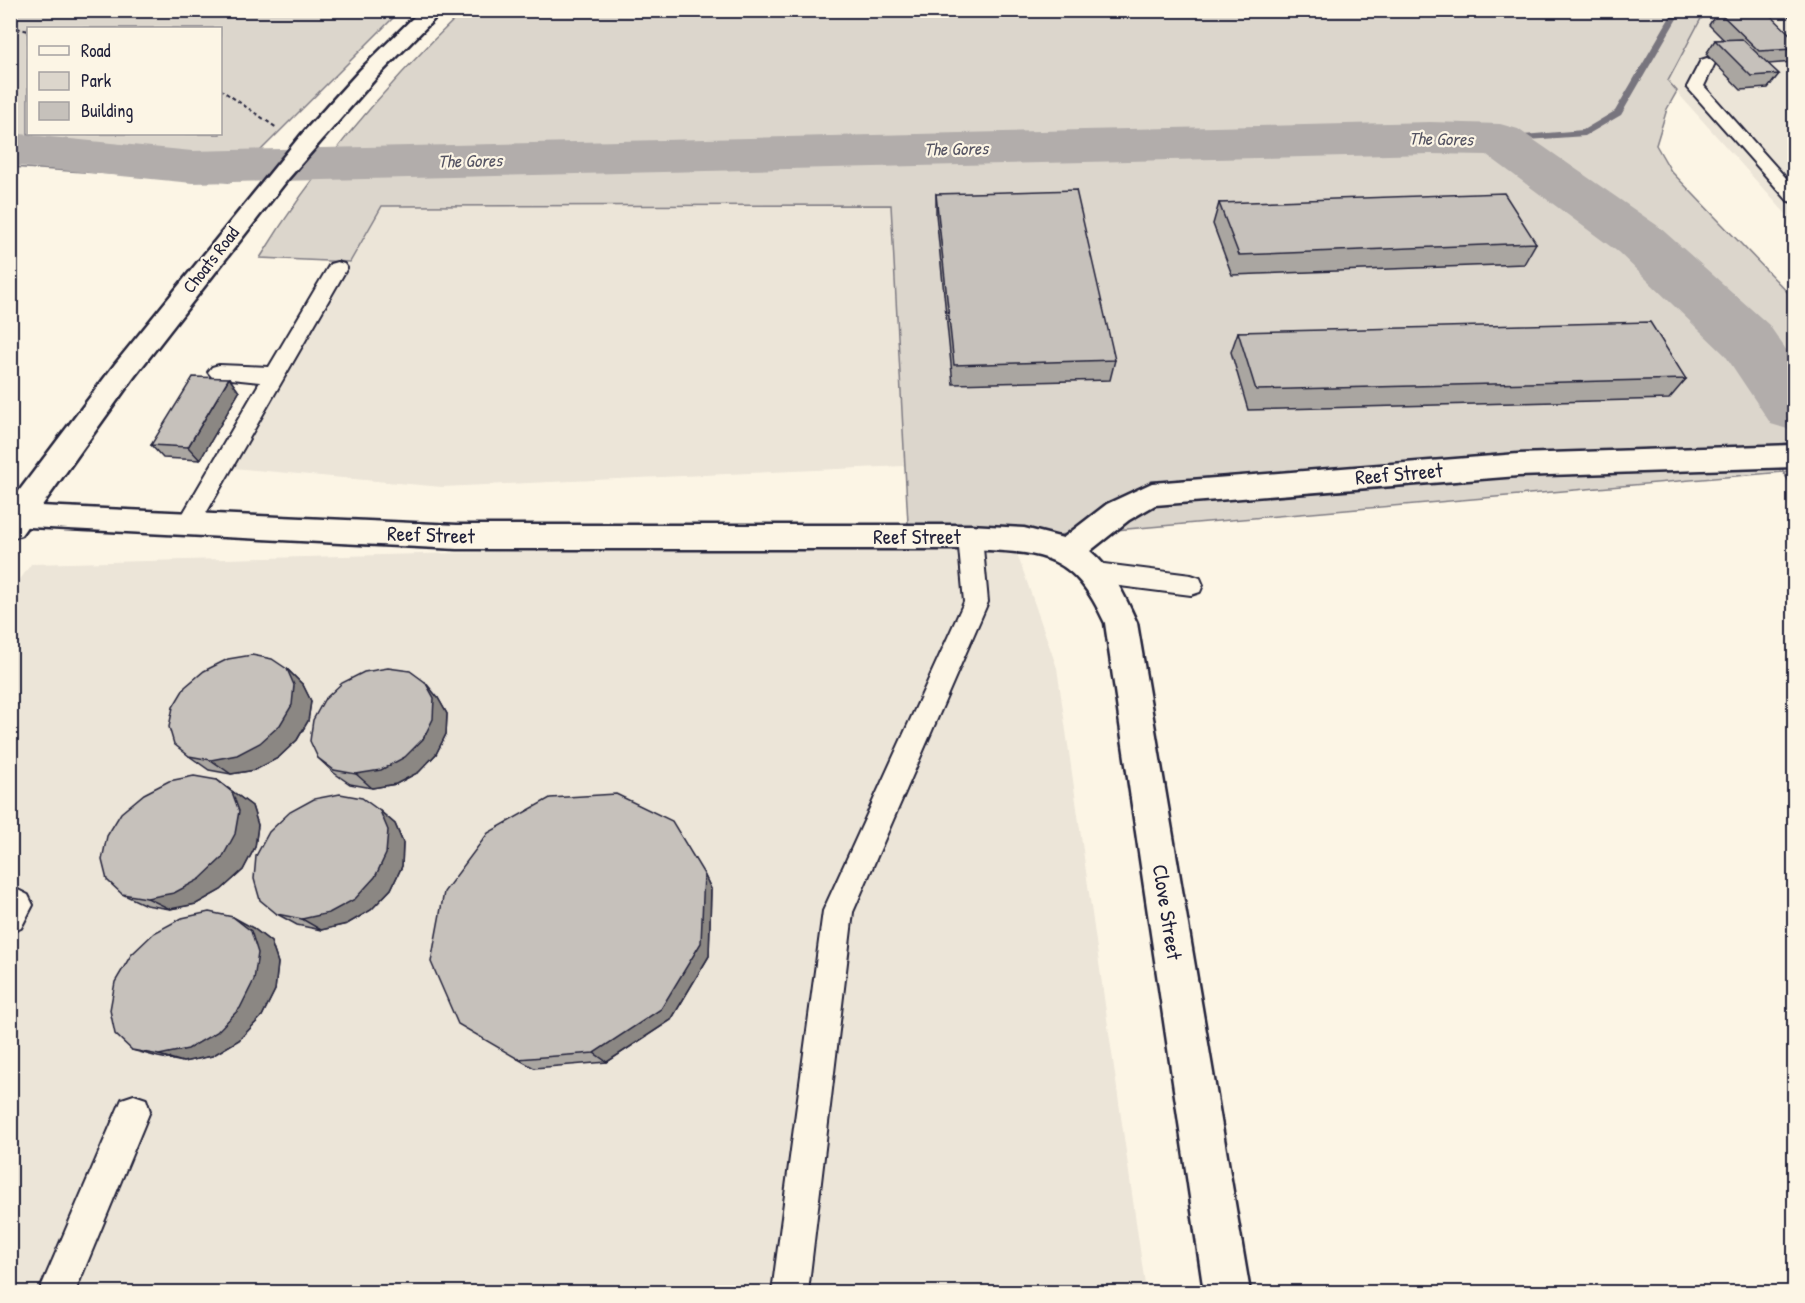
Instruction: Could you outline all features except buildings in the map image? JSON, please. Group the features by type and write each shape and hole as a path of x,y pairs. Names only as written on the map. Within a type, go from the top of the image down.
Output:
{"street":[{"name":"Choats Road","path":"14,522 111,387 304,142 387,53 433,10"},
{"name":"Reef Street","path":"14,522 189,523 457,537 1029,539 1054,546 1082,563 1107,520 1136,500 1152,494 1518,465 1792,456"},
{"name":"Clove Street","path":"1082,563 1111,597 1121,623 1227,1293"}],"lane":[{"path":"1707,63 1695,87 1794,197"},
{"path":"189,523 219,467 276,375 337,268"},
{"path":"219,372 276,375"},
{"path":"790,1293 838,911 976,602 970,537"},
{"path":"1082,563 1191,585"},
{"path":"57,1293 134,1111"}],"path":[{"path":"10,26 27,31"},
{"path":"222,90 261,119 304,142"}],"shaded area":[{"path":"1705,11 1794,11 1794,223 1667,81"},
{"path":"1510,193 904,466 442,487 233,468 381,206"},
{"path":"1012,539 1057,668 1146,1292 11,1292 10,594 31,564"}],"green space":[{"path":"10,11 400,11 229,182 11,167"},
{"path":"463,11 1705,11 1668,81 1677,91 1667,109 1656,145 1671,171 1794,299 1794,442 1782,444 1783,472 1012,539 909,542 891,205 382,206 350,262 260,258 304,191 353,128 406,68"},
{"path":"1794,470 1794,489 1783,472"}],"waterway":[{"path":"1500,140 1585,133 1618,113 1678,10"},
{"name":"The Gores","path":"10,149 192,167 1430,138 1500,140 1638,239 1747,340 1794,408"}],"railway":[{"path":"1781,10 1794,19"}]}
